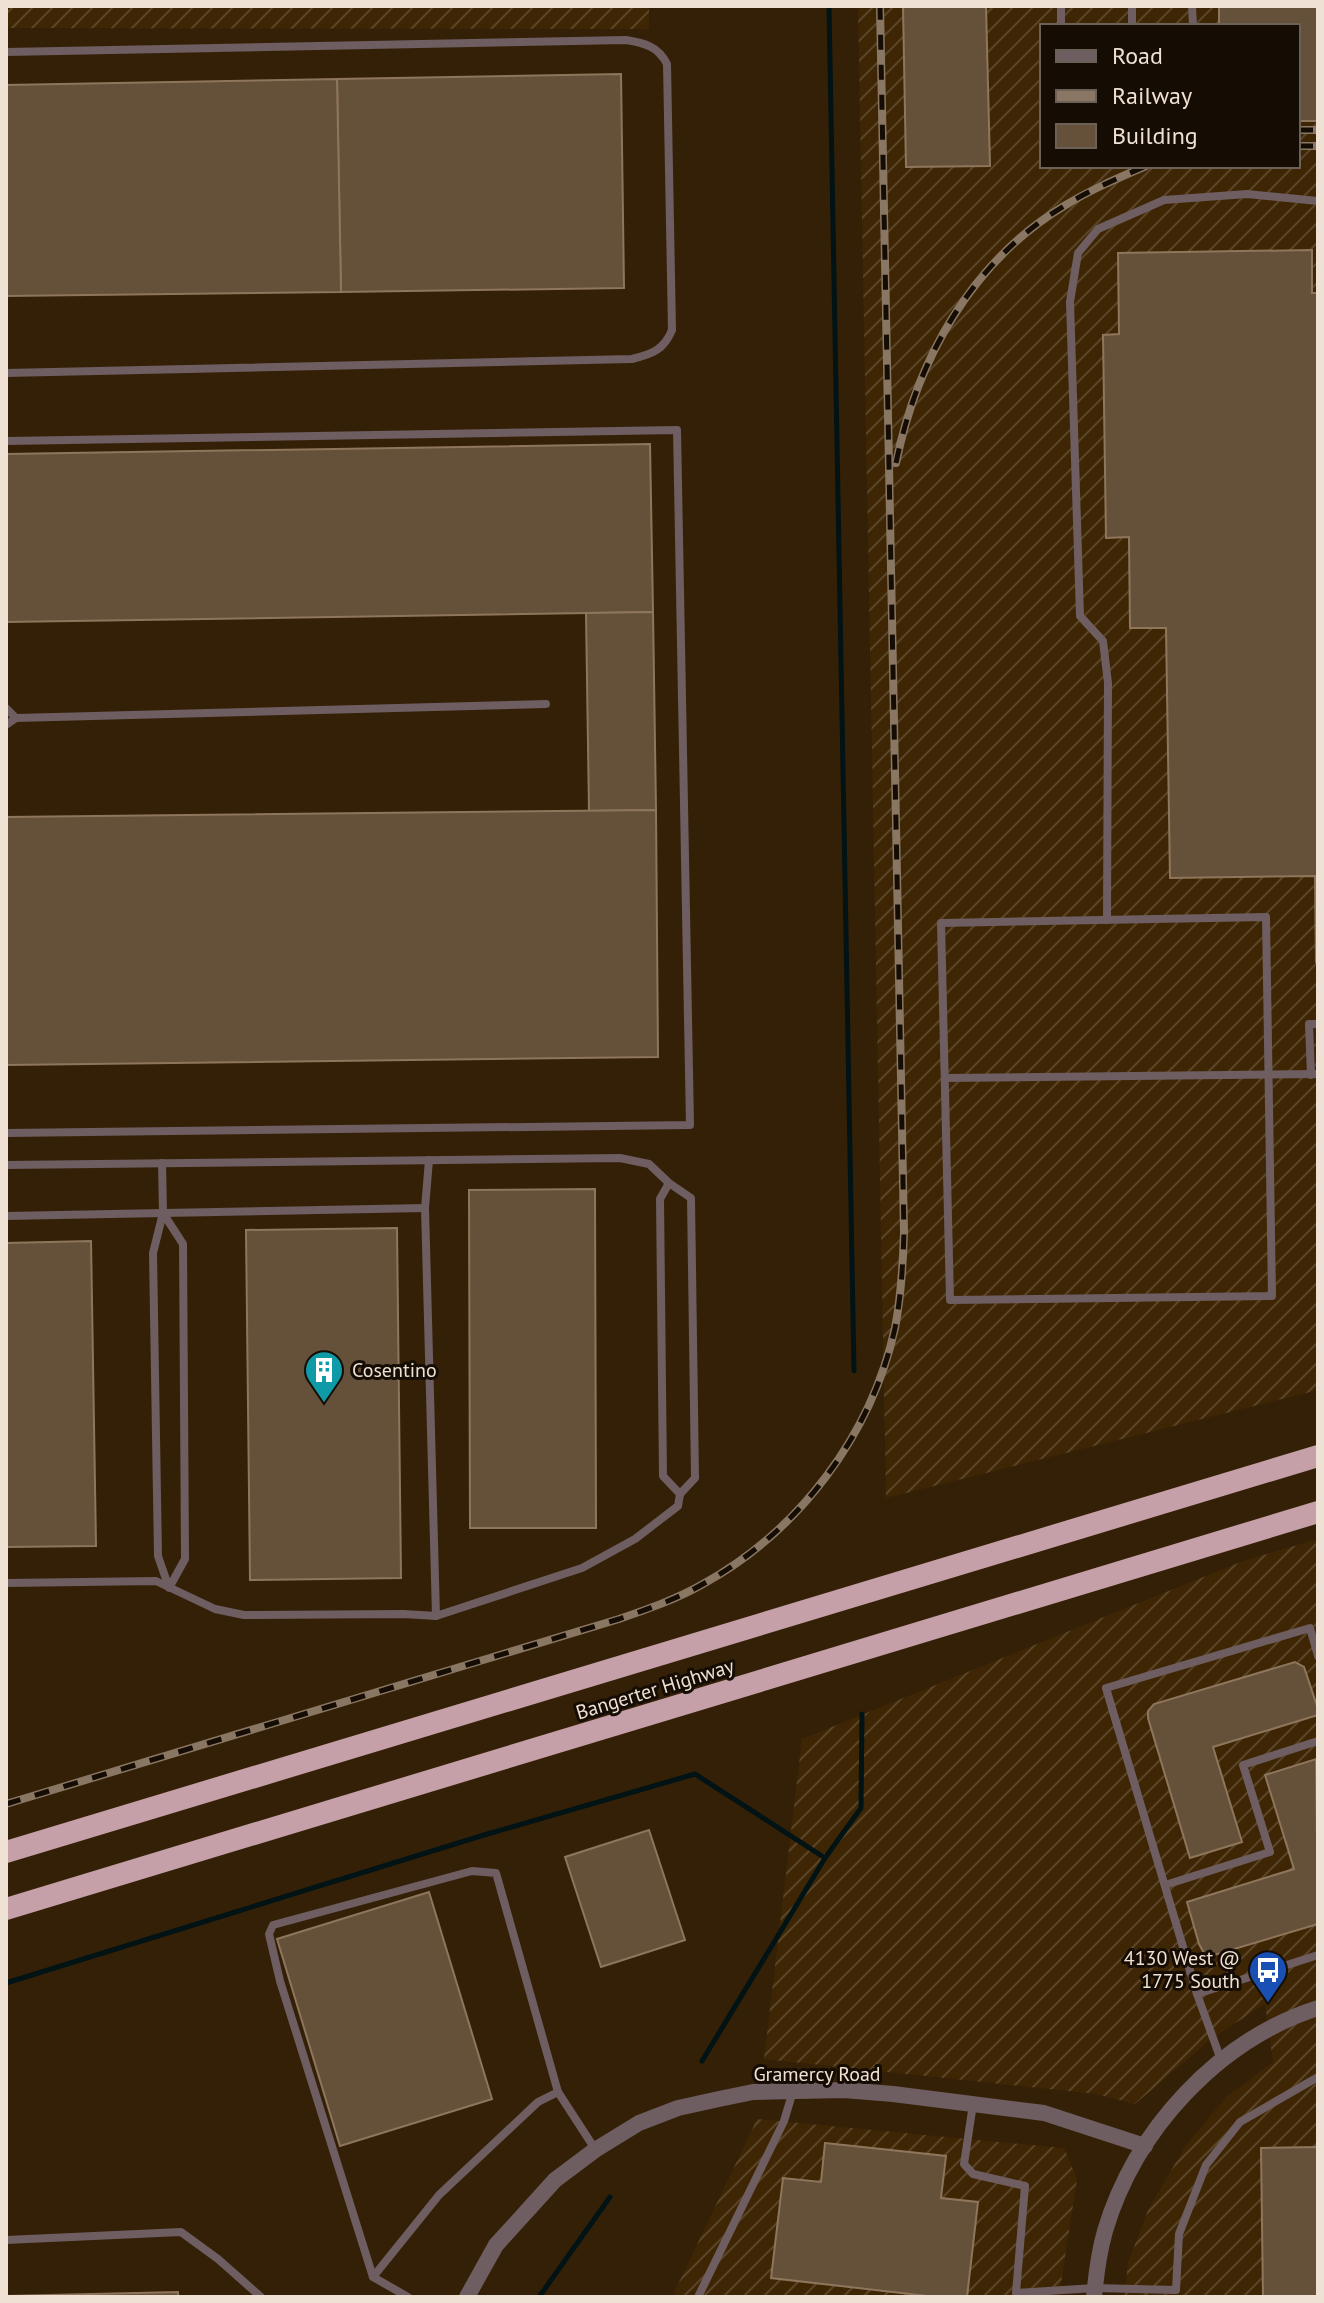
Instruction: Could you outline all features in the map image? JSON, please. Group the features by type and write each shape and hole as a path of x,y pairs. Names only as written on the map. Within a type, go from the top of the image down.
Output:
{"highway":[{"name":"Bangerter Highway","path":"6,1852 1318,1456"},
{"name":"Bangerter Highway","path":"6,1909 1318,1512"}],"street":[{"path":"1094,2292 1106,2229 1129,2174 1172,2108 1203,2075 1247,2041 1318,2008"},
{"name":"Gramercy Road","path":"467,2297 496,2245 555,2180 639,2123 678,2108 753,2092 869,2092 1044,2113 1145,2146"}],"lane":[{"path":"6,52 626,40 647,44 661,53 667,64 672,330 659,350 632,359 6,373"},
{"path":"1107,920 1108,683 1103,641 1080,616 1070,302 1078,253 1098,229 1164,200 1247,194 1318,201"},
{"path":"6,441 677,430 690,1125 6,1133"},
{"path":"6,725 16,718 546,704"},
{"path":"6,708 16,718"},
{"path":"1266,917 1272,1296 950,1300 941,923 1107,920 1266,917"},
{"path":"945,1078 1314,1074 1309,1024 1318,1024"},
{"path":"6,1165 620,1158 649,1164 691,1198 695,1478 680,1494 678,1506 646,1531 582,1568 436,1616 244,1615 215,1609 156,1581 6,1583"},
{"path":"429,1160 425,1208 436,1616"},
{"path":"162,1163 163,1213 153,1253 154,1348 158,1556 169,1588"},
{"path":"669,1183 660,1199 663,1476 680,1494"},
{"path":"6,1216 425,1208"},
{"path":"163,1213 183,1244 185,1559 169,1588"},
{"path":"1221,2061 1197,1994 1106,1688 1310,1628 1318,1656"},
{"path":"1165,1885 1270,1852 1243,1765 1318,1741"},
{"path":"408,2297 373,2277 280,1981 269,1934 273,1925 472,1871 496,1873 558,2092 595,2150"},
{"path":"1197,1994 1318,1955"},
{"path":"973,2104 964,2164 973,2174 1025,2186 1014,2295 1176,2290 1179,2234 1206,2165 1240,2122 1318,2077"},
{"path":"698,2297 784,2121 793,2091"},
{"path":"373,2277 439,2195 538,2102 558,2092"},
{"path":"6,2240 181,2232 218,2259 251,2293 261,2297"}],"shaded area":[{"path":"6,6 649,6 649,29 6,28"},
{"path":"858,6 1318,6 1318,1390 886,1498"},
{"path":"1318,1539 1318,2297 1124,2297 1128,2263 1148,2210 1186,2145 1227,2096 1273,2062 1265,2004 1211,2039 1135,2104 1096,2094 764,2059 802,1739 1243,1561"},
{"path":"757,2119 1064,2148 1077,2179 1059,2297 672,2297"}],"building":[{"path":"903,6 986,6 990,166 906,167"},
{"path":"1219,6 1318,6 1318,121 1300,121 1300,24 1219,24"},
{"path":"621,74 624,288 341,292 337,79"},
{"path":"337,79 341,292 6,296 6,85"},
{"path":"1312,250 1312,293 1318,293 1318,962 1315,876 1170,878 1166,628 1130,628 1129,537 1106,538 1103,335 1119,334 1118,253"},
{"path":"650,444 653,612 6,622 6,454"},
{"path":"653,612 656,810 589,811 586,613"},
{"path":"656,810 658,1057 6,1065 6,817"},
{"path":"595,1189 596,1528 470,1528 469,1190"},
{"name":"Cosentino","path":"397,1228 401,1578 250,1580 246,1230"},
{"path":"91,1241 96,1546 6,1547 6,1243"},
{"path":"1295,1662 1304,1667 1318,1715 1213,1747 1242,1842 1190,1858 1148,1711 1154,1704"},
{"path":"1316,1759 1318,1924 1214,1955 1204,1953 1187,1902 1294,1869 1265,1775"},
{"path":"649,1830 685,1940 601,1967 565,1857"},
{"path":"429,1892 492,2099 340,2146 277,1939"},
{"path":"825,2143 946,2156 941,2198 978,2202 967,2297 936,2297 771,2278 783,2178 821,2182"},
{"path":"1318,2147 1318,2297 1263,2297 1261,2148"},
{"path":"178,2292 178,2297 6,2297 6,2296"}],"waterway":[{"path":"829,6 854,1371"},
{"path":"702,2061 825,1858 861,1808 862,1714"},
{"path":"6,1983 484,1835 695,1774 825,1858"},
{"path":"539,2297 610,2197"}],"railway":[{"path":"6,1804 619,1619 683,1594 738,1562 800,1508 826,1477 868,1406 884,1368 895,1328 904,1232 880,6"},
{"path":"1300,130 1318,130"},
{"path":"1300,146 1318,146"},
{"path":"896,463 905,425 934,351 976,285 1001,255 1031,229 1064,206 1142,168"}],"place":[{"name":"Cosentino","path":"324,1404"},
{"name":"4130 West @ 1775 South","path":"1268,2004"}]}
